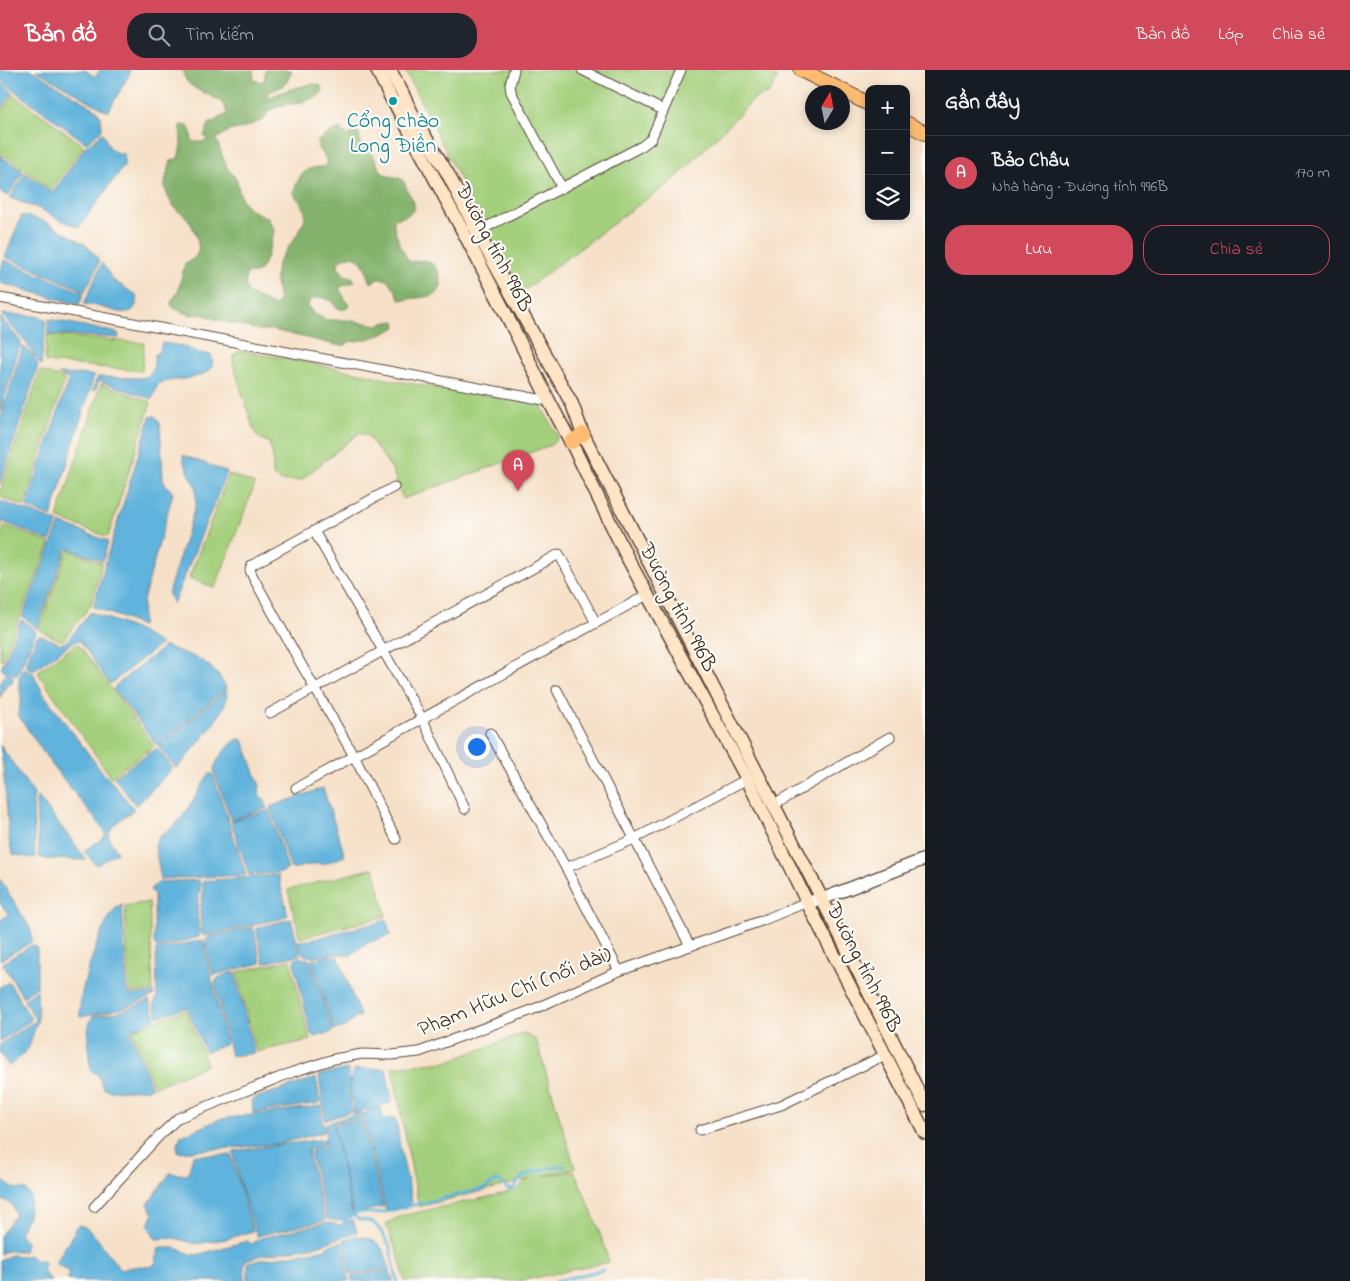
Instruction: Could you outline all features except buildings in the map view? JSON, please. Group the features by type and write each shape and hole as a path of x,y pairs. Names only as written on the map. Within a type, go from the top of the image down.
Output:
{"main road":[{"name":"Đường tỉnh 996B","path":"377,70 418,125 448,174 477,232 572,404 583,434 822,899 925,1105"},
{"name":"Đường tỉnh 996B","path":"392,70 398,98 467,239 571,442 627,557 747,779 925,1133"},
{"path":"801,70 865,102"},
{"path":"910,125 925,133"},
{"path":"571,442 583,434"}],"street":[{"path":"514,70 510,85 511,92 562,188"},
{"path":"582,70 663,110"},
{"path":"477,232 642,146 651,139 681,70"},
{"path":"0,298 549,401"},
{"path":"394,487 252,565 250,570 354,756 396,839"},
{"path":"314,531 422,718 465,809"},
{"path":"270,713 559,554 596,623"},
{"path":"296,788 647,595"},
{"path":"557,690 690,946"},
{"path":"490,733 566,868 619,971"},
{"path":"774,805 890,737"},
{"path":"566,868 634,839 747,779"},
{"path":"808,902 822,899 925,859"},
{"name":"Phạm Hữu Chí (nối dài)","path":"94,1207 158,1137 178,1118 293,1072 334,1059 362,1054 391,1055 419,1052 532,1010 619,971 808,902"},
{"path":"700,1130 782,1105 886,1055"}],"green space":[{"path":"183,70 253,70 254,80 261,82 265,78 265,70 292,70 286,82 281,87 269,92 267,98 294,88 315,84 320,85 323,91 318,96 299,103 278,106 268,112 263,120 229,131 216,139 227,168 237,180 243,201 249,209 268,218 274,229 264,264 256,273 247,273 245,283 248,293 274,306 279,301 276,279 277,266 300,230 305,215 303,206 293,193 295,187 300,177 307,170 327,165 322,152 318,149 318,141 331,131 339,129 350,137 352,128 358,132 361,144 373,155 381,171 386,175 400,178 405,183 413,200 414,207 408,215 394,219 396,235 409,262 425,260 434,265 439,272 441,286 438,292 432,296 400,300 395,290 386,280 381,278 371,283 363,265 356,257 351,256 338,262 338,266 344,275 352,277 355,281 339,288 349,306 346,309 339,309 326,299 320,297 310,299 308,306 313,313 327,320 348,320 378,325 395,321 396,327 373,337 348,342 346,345 336,345 273,330 259,330 205,315 191,315 175,309 171,302 178,292 185,263 196,256 198,246 194,230 189,221 176,209 168,197 165,187 166,177 171,161 178,158 180,153 180,125 188,126 192,142 203,142 208,140 204,136 209,124 227,114 225,107 219,101 190,85 185,78"},
{"path":"405,70 762,70 778,78 769,93 755,98 672,182 634,208 518,295"},
{"path":"14,95 84,146 51,190 0,152 0,114"},
{"path":"47,335 144,343 142,371 45,362"},
{"path":"241,351 454,391 539,402 557,435 556,440 551,445 403,499 392,469 368,436 359,433 301,480 282,481 273,476 273,456 269,443 258,437 253,428 233,363 234,354"},
{"path":"40,371 65,379 24,506 0,497 0,491"},
{"path":"101,384 151,402 108,537 57,518"},
{"path":"229,474 255,484 215,588 189,578"},
{"path":"5,525 50,543 2,660 0,659 0,538"},
{"path":"69,550 102,563 91,605 62,641 39,629 67,551"},
{"path":"77,644 154,746 111,777 38,673 39,670"},
{"path":"374,868 386,916 300,938 288,890"},
{"path":"149,902 153,991 129,993 125,906"},
{"path":"290,960 310,1040 256,1052 237,972"},
{"path":"186,1010 207,1065 154,1087 132,1030"},
{"path":"524,1033 536,1040 575,1168 543,1176 574,1171 602,1239 609,1262 520,1281 405,1281 399,1257 386,1224 401,1216 506,1193 518,1189 524,1182 530,1179 419,1207 392,1067 446,1062"}],"water":[{"path":"0,70 32,70 97,110 101,117 102,130 86,143 0,80"},
{"path":"36,70 85,70 95,77 100,70 131,71 108,112"},
{"path":"3,84 13,93 0,111 0,88"},
{"path":"103,133 112,150 124,154 124,166 79,227 10,198 25,173 53,192 86,146"},
{"path":"0,155 23,172 8,196 0,192"},
{"path":"22,215 44,221 83,243 97,257 99,263 85,291 5,257"},
{"path":"4,260 84,293 80,303 77,304 0,283 0,272"},
{"path":"102,263 113,280 136,295 137,303 132,311 118,312 84,304"},
{"path":"1,314 36,316 46,319 41,365 27,344"},
{"path":"0,317 21,342 0,412"},
{"path":"49,319 118,333 119,338 47,334"},
{"path":"162,343 182,346 196,352 211,355 213,363 204,374 158,384 152,399 99,381 95,391 92,390 98,377 141,378 149,376 153,370 155,354 159,352"},
{"path":"23,346 33,355 38,366 0,484 0,420"},
{"path":"58,374 94,376 51,517 26,507 69,379"},
{"path":"155,416 160,423 163,479 173,493 143,601 142,626 94,607 94,604 150,417"},
{"path":"183,455 227,472 173,604 169,596 169,590 196,504 196,488 184,462"},
{"path":"0,501 58,522 50,541 4,522 2,522 0,528"},
{"path":"60,523 108,542 103,561 66,549 37,629 22,617"},
{"path":"91,612 135,629 161,644 110,684 80,641 72,643 33,670 25,666 37,636 43,636 61,644 66,642"},
{"path":"21,620 36,632 15,676 1,669"},
{"path":"165,646 201,660 215,671 226,688 158,746 114,690 115,686"},
{"path":"23,668 34,674 45,696 103,773 133,808 110,830 110,840 117,852 99,864 96,865 84,851 105,837 105,831 52,765 18,715 21,701 19,678"},
{"path":"6,673 12,677 13,681 6,686 0,698 0,684"},
{"path":"226,690 226,701 217,718 177,769 159,747"},
{"path":"239,739 243,740 260,786 259,793 265,800 267,808 231,820 214,771 223,752"},
{"path":"0,745 34,794 35,858 14,855 10,845"},
{"path":"157,748 173,768 136,806 114,777"},
{"path":"209,774 213,774 246,875 161,879 155,846 156,842 180,819"},
{"path":"323,788 345,856 321,865 319,863 291,869 270,807"},
{"path":"37,797 39,798 87,860 39,857"},
{"path":"269,810 288,869 283,872 249,875 231,821"},
{"path":"278,875 288,915 283,918 205,936 202,934 200,911 203,881"},
{"path":"0,879 27,923 31,931 32,940 0,960 0,921 8,913 0,903"},
{"path":"199,880 200,888 197,909 199,937 157,948 154,940 154,894 150,890 151,888 160,882"},
{"path":"122,904 127,993 131,995 154,993 153,996 121,1009 80,1017 83,989 96,946 109,918 115,909"},
{"path":"291,919 299,955 264,963 256,928"},
{"path":"387,920 390,935 365,944 351,955 306,956 302,953 298,941 310,940"},
{"path":"253,927 261,963 213,975 205,942 209,937"},
{"path":"203,940 226,1042 225,1045 205,1052 187,1007 158,1017 154,1005 157,997 156,950"},
{"path":"31,946 36,946 37,948 37,987 23,997 3,964"},
{"path":"331,956 338,957 339,959 360,1016 345,1027 334,1030 312,960"},
{"path":"299,957 310,960 333,1032 314,1037 311,1034 294,963 295,959"},
{"path":"235,972 254,1053 231,1056 215,984 220,977"},
{"path":"9,982 31,1019 0,1041 0,987"},
{"path":"37,990 38,1019 29,1047 9,1066 0,1053 0,1044 35,1021 24,1000"},
{"path":"149,1000 156,1019 130,1030 152,1088 111,1091 104,1089 98,1075 90,1067 88,1034 93,1016 120,1012"},
{"path":"348,1069 351,1112 325,1120 319,1075"},
{"path":"355,1069 386,1069 391,1103 353,1113 350,1084"},
{"path":"316,1078 320,1103 253,1113 252,1099"},
{"path":"321,1106 324,1132 279,1144 178,1152 177,1144 181,1136 220,1119"},
{"path":"375,1108 381,1108 385,1119 395,1118 412,1201 408,1206 386,1210 385,1208 364,1120 364,1113"},
{"path":"361,1112 363,1118 333,1125 352,1213 351,1217 339,1221 327,1219 310,1153 313,1149 325,1147 325,1124"},
{"path":"362,1120 383,1207 353,1213 334,1126"},
{"path":"325,1139 325,1144 309,1149 308,1154 325,1220 257,1236 241,1186 233,1152"},
{"path":"193,1155 231,1155 253,1231 226,1239 196,1244 175,1238 156,1239 148,1226 153,1214 148,1204 170,1173 188,1175"},
{"path":"0,1178 14,1188 27,1191 31,1196 28,1216 19,1233 26,1242 24,1251 6,1251 0,1254 0,1235 15,1215 11,1204 0,1200"},
{"path":"353,1220 357,1232 352,1234 317,1246 263,1255 246,1260 244,1265 245,1281 73,1281 68,1279 69,1271 55,1263 78,1225 90,1231 121,1269 140,1266 150,1267 155,1264 159,1248 176,1248 196,1255 247,1241 251,1244 258,1239 327,1222 340,1225"},
{"path":"357,1236 371,1239 379,1245 385,1255 389,1269 350,1274 344,1241 345,1239"},
{"path":"342,1242 349,1281 248,1281 248,1262 327,1249 327,1246"},
{"path":"11,1255 29,1255 36,1260 44,1262 43,1271 51,1281 0,1281 0,1260"},
{"path":"389,1271 393,1281 352,1281 352,1276"}],"waterway":[{"path":"342,1224 356,1213 380,1213 486,1188 496,1181 500,1181 507,1189 512,1189 521,1178 529,1174 549,1168 565,1166"},
{"path":"353,1215 358,1219 373,1222 380,1230 390,1246 397,1281"},
{"path":"556,1281 603,1270"}],"place":[{"name":"Cổng chào Long Điền","path":"393,101"},
{"name":"Bảo Châu","path":"518,491"}]}
